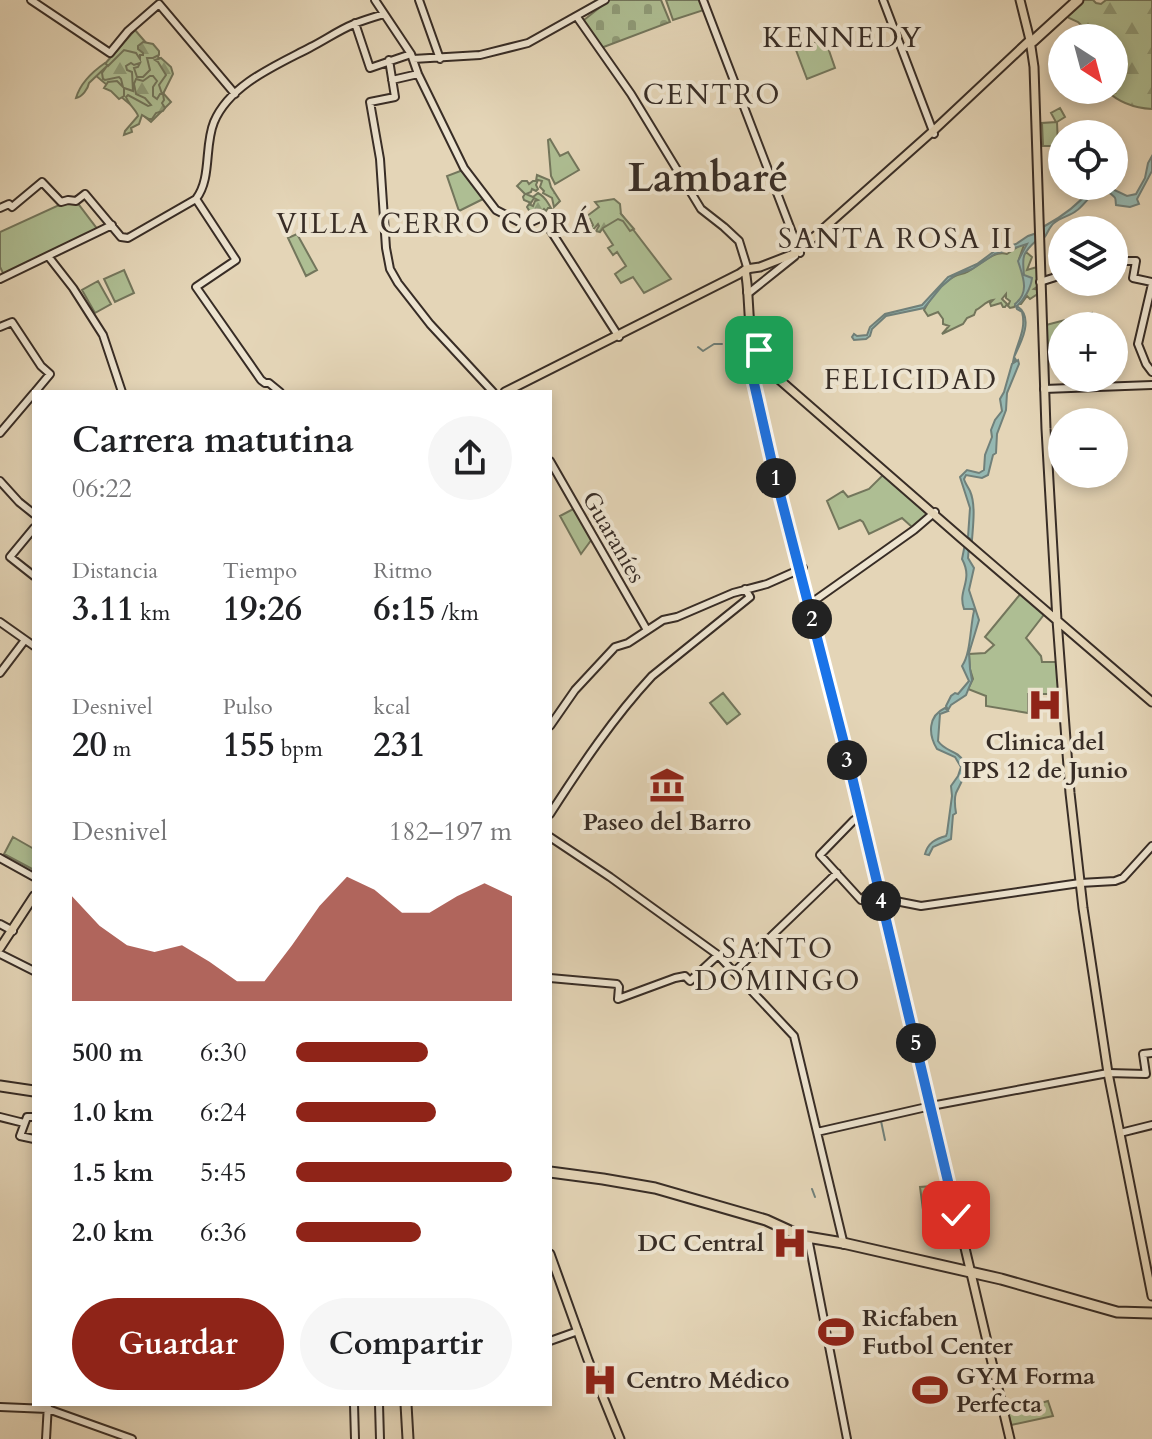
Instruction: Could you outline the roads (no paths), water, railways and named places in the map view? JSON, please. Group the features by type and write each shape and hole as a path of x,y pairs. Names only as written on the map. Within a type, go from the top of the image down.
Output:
{"highway":[{"path":"1030,44 1076,0"},
{"path":"0,1085 32,1089"},
{"path":"552,1174 634,1184 674,1193 766,1220 809,1239 1048,1291 1117,1312 1152,1314"},
{"path":"405,1406 406,1439"}],"main road":[{"path":"1022,0 1036,85 1046,389 1070,793 1109,1073 1152,1284"},
{"path":"934,132 1030,44"},
{"path":"510,390 745,273 798,253 1030,44"},
{"path":"745,273 751,348 773,467 802,568 1011,1439"},
{"path":"751,348 934,513 1152,700"},
{"path":"1056,556 1059,619"},
{"path":"0,951 32,901"},
{"path":"1121,1132 1152,1296"},
{"path":"554,1274 619,1439"}],"street":[{"path":"31,0 110,53 128,31 159,4 235,94"},
{"path":"376,0 412,56 418,74 473,181 496,210 525,225 542,217 619,336"},
{"path":"419,0 440,59"},
{"path":"355,23 370,68 389,60 412,56 440,59 480,55 528,43 579,20 605,0"},
{"path":"703,0 798,253 749,294"},
{"path":"883,0 934,132"},
{"path":"0,208 11,205 42,182 61,202 76,201 85,194 105,216 109,226 121,237 128,238 196,199 202,192 216,117 235,94 257,76 355,23 384,14"},
{"path":"579,20 631,94 701,209 735,236 742,249 745,273"},
{"path":"389,60 395,97 370,102 380,159 390,269 430,324 491,390"},
{"path":"392,80 418,74"},
{"path":"196,199 236,260 196,287 246,360 275,390"},
{"path":"0,279 109,226"},
{"path":"48,256 103,335 121,390"},
{"path":"1128,261 1136,261 1133,278 1152,283 1138,344 1152,372"},
{"path":"1041,281 1048,279"},
{"path":"0,327 12,322 41,366 50,374 36,390"},
{"path":"1046,389 1152,385"},
{"path":"0,433 32,394"},
{"name":"Guaraníes","path":"552,464 647,630"},
{"path":"0,481 32,512"},
{"path":"810,602 934,513"},
{"path":"32,530 10,557 32,574"},
{"path":"552,723 575,690 615,647 628,643 663,620 745,589 767,584 802,568"},
{"path":"552,811 616,717 644,685 750,597 745,589"},
{"path":"0,622 32,645"},
{"path":"0,673 25,640"},
{"path":"862,816 854,820 820,854 861,900 878,885"},
{"path":"552,836 616,875 690,931 718,955 794,1036 844,1245"},
{"path":"882,898 916,905 1121,880 1152,846"},
{"path":"0,858 32,876"},
{"path":"734,972 837,873"},
{"path":"0,924 13,931"},
{"path":"0,951 32,970"},
{"path":"552,978 619,984 618,999 675,978 685,976 690,981 718,955"},
{"path":"817,1132 932,1105 1109,1073 1146,1074 1143,1054 1152,1053"},
{"path":"31,1116 24,1123 20,1136 32,1139"},
{"path":"0,1117 24,1123"},
{"path":"1121,1132 1152,1125"},
{"path":"809,1239 847,1439"},
{"path":"552,1340 577,1331"},
{"path":"354,1406 355,1439"},
{"path":"379,1406 380,1439"},
{"path":"0,1407 52,1407 132,1439"},
{"path":"46,1439 52,1407"}],"water":[{"path":"1152,156 1152,171 1137,199 1139,204 1130,207 1116,205 1115,200 1128,200 1128,196 1136,194 1145,178"},
{"path":"1081,200 1087,200 1074,213 1061,216"},
{"path":"1048,224 1044,238 1043,227"},
{"path":"1037,233 1037,240 1023,259 1024,275 1032,278 1027,294 1017,306 1022,311 1025,316 1026,323 1014,357 1023,325 1022,312 1015,304 1024,289 1018,261 1027,244 995,254 972,269 955,275 924,308 886,316 866,339 854,340 852,337 854,334 867,335 870,327 885,314 922,305 948,277 977,264 996,250"},
{"path":"1018,360 988,475 982,478 966,475 964,479 973,502 972,540 968,537 970,508 960,477 967,470 979,473 984,470 991,430 1002,411 1000,399 1012,364"},
{"path":"965,544 969,546 968,558 974,568 969,590 979,620 969,653 972,680 966,695 948,710 946,706 951,696 958,694 969,681 962,666 969,647 974,611 964,609 962,602 966,579 962,559"},
{"path":"945,708 948,711 940,714 938,741 961,757 965,769 955,795 956,813 953,815 951,839 933,847 929,855 925,854 930,844 946,836 951,786 961,767 955,757 937,749 932,737 931,726 935,716"}],"waterway":[{"path":"698,347 703,351 714,344 722,344"},
{"path":"881,1121 885,1140"},
{"path":"812,1189 815,1197"}],"place":[{"name":"Clinica del IPS 12 de Junio","path":"1045,705"},
{"name":"Paseo del Barro","path":"667,785"},
{"name":"DC Central","path":"790,1243"},
{"name":"Ricfaben Futbol Center","path":"836,1332"},
{"name":"Centro Médico","path":"600,1380"},
{"name":"GYM Forma Perfecta","path":"930,1390"}],"district":[{"name":"KENNEDY","path":"843,37"},
{"name":"CENTRO","path":"712,94"},
{"name":"Lambaré","path":"708,177"},
{"name":"VILLA CERRO CORÁ","path":"435,223"},
{"name":"SANTA ROSA II","path":"896,238"},
{"name":"FELICIDAD","path":"911,379"},
{"name":"SANTO DOMINGO","path":"778,964"}]}
